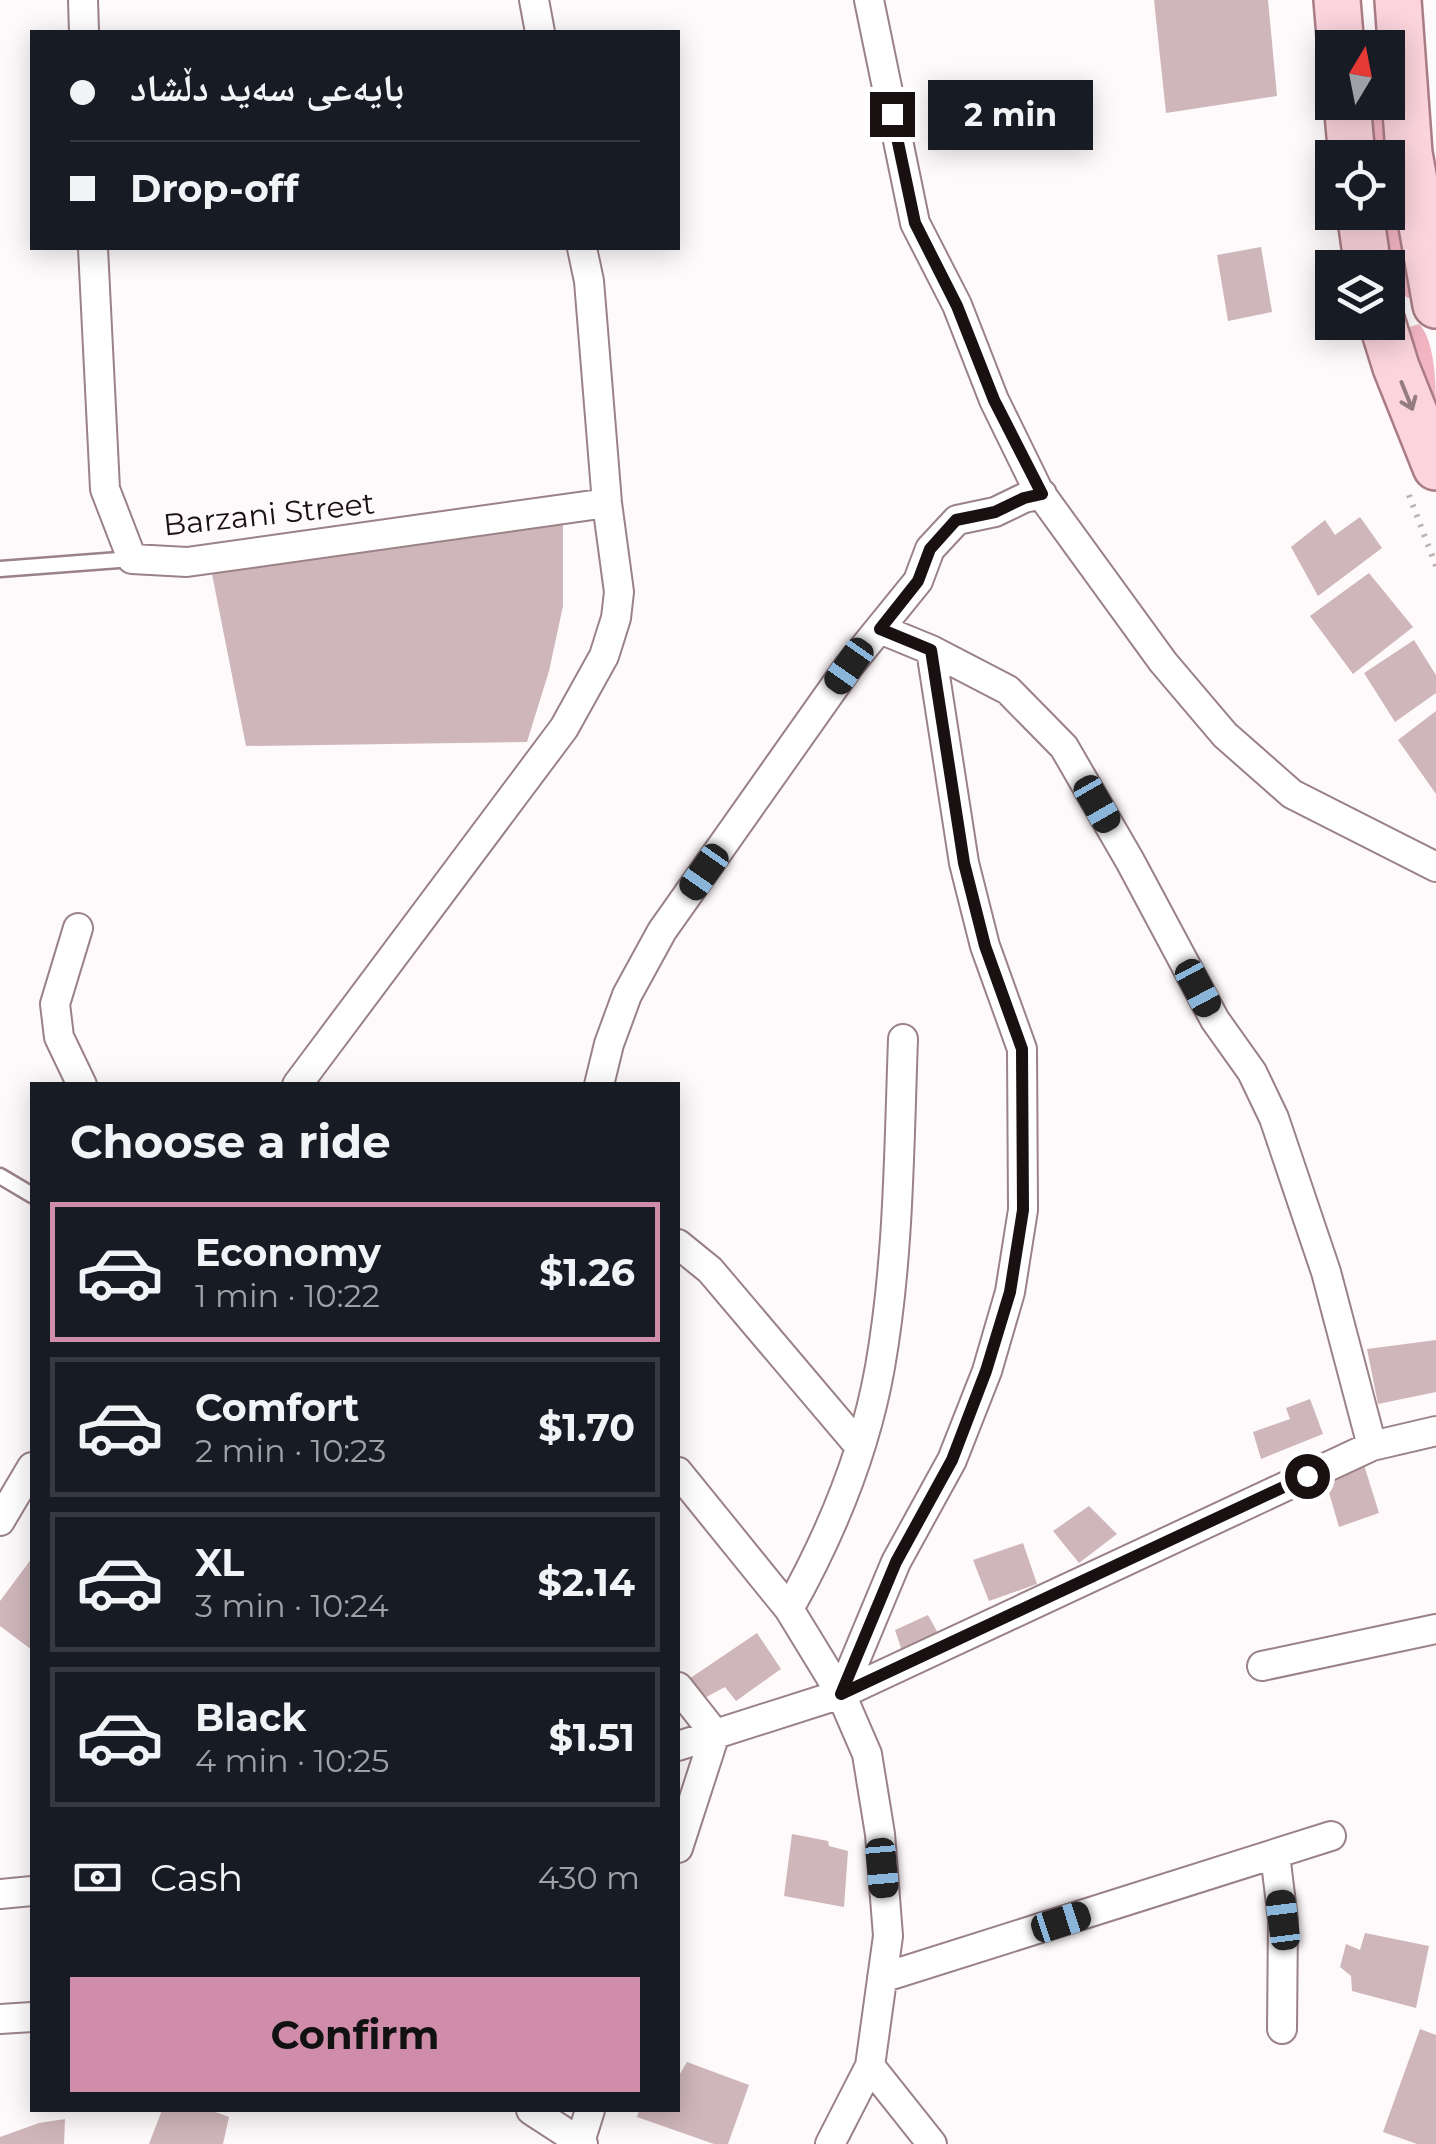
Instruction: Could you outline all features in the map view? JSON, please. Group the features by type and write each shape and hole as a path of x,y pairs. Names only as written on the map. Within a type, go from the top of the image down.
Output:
{"main road":[{"path":"1336,0 1339,30"},
{"path":"1398,0 1422,152 1436,306 1405,316"},
{"path":"1387,340 1436,468"}],"street":[{"path":"83,0 84,30"},
{"path":"534,0 540,30"},
{"path":"870,0 915,223 957,306 994,400 1042,494 1163,662 1226,734 1292,794 1436,868"},
{"name":"Barzani Street","path":"93,250 105,490 132,559 187,562 607,503"},
{"path":"299,1082 576,710 604,656 616,618 619,592 582,250"},
{"path":"601,1082 609,1044 627,995 662,931 849,666 918,581 930,549 956,520 995,512 1042,494"},
{"path":"880,629 1008,690 1064,747 1216,1020 1252,1072 1274,1118 1326,1272 1372,1446"},
{"path":"841,1694 896,1562 952,1460 986,1371 1010,1292 1023,1210 1022,1049 985,946 964,863 931,650"},
{"path":"78,928 55,1004 59,1037 81,1082"},
{"path":"789,1609 825,1544 860,1446 880,1368 895,1246 903,1039"},
{"path":"680,1246 710,1270 860,1446"},
{"path":"680,1745 841,1694 1372,1446 1436,1430"},
{"path":"0,1521 30,1470"},
{"path":"680,1474 789,1609 841,1694 867,1754 880,1834 888,1936 870,2066 830,2144"},
{"path":"1262,1666 1436,1630"},
{"path":"680,1690 715,1734"},
{"path":"680,1842 715,1734"},
{"path":"882,1978 1331,1836"},
{"path":"1274,1854 1283,1920 1282,2029"},
{"path":"0,1894 30,1892"},
{"path":"0,2019 30,2017"},
{"path":"870,2066 932,2144"},
{"path":"535,2112 581,2143 589,2112"}],"lane":[{"path":"0,569 132,559"},
{"path":"0,1176 30,1194"}],"shaded area":[{"path":"1369,120 1390,120 1393,140 1371,140"},
{"path":"1405,207 1420,293 1405,296 1405,250 1390,250 1386,230 1405,230"},
{"path":"1419,324 1429,342 1436,416 1405,332"}],"building":[{"path":"1154,0 1268,0 1277,96 1166,113"},
{"path":"1261,247 1272,312 1228,321 1217,255"},
{"path":"1360,517 1382,548 1318,596 1291,547 1325,520 1335,535"},
{"path":"563,518 563,606 549,671 527,742 246,746 211,569"},
{"path":"1369,573 1413,627 1353,674 1310,616"},
{"path":"1414,640 1436,675 1436,693 1395,722 1364,673"},
{"path":"1436,711 1436,794 1398,740"},
{"path":"1436,1340 1436,1392 1378,1404 1367,1349"},
{"path":"1310,1399 1323,1434 1261,1459 1253,1432 1290,1419 1286,1408"},
{"path":"1364,1465 1379,1513 1339,1527 1325,1479"},
{"path":"1089,1506 1117,1534 1079,1563 1053,1531"},
{"path":"1023,1543 1037,1584 989,1601 973,1560"},
{"path":"30,1561 30,1648 0,1626 0,1601"},
{"path":"928,1615 939,1635 902,1651 895,1630"},
{"path":"757,1633 781,1669 736,1701 725,1687 695,1703 683,1683"},
{"path":"792,1834 828,1841 829,1846 848,1851 844,1907 784,1896"},
{"path":"1365,1933 1429,1946 1416,2008 1352,1991 1351,1976 1340,1967 1346,1944 1360,1950"},
{"path":"1420,2029 1436,2035 1436,2144 1417,2144 1383,2132"},
{"path":"687,2062 749,2085 728,2144 714,2144 637,2117 638,2112 680,2112 680,2074"},
{"path":"161,2112 215,2112 229,2117 223,2144 149,2144"},
{"path":"65,2119 64,2144 0,2144 0,2137 39,2123"}],"route":[{"path":"892,114 915,223 957,306 994,400 1042,494 995,512 956,520 930,549 918,581 880,629 931,650 964,863 985,946 1022,1049 1023,1210 1010,1292 986,1371 952,1460 896,1562 841,1694 1307,1476"}]}
